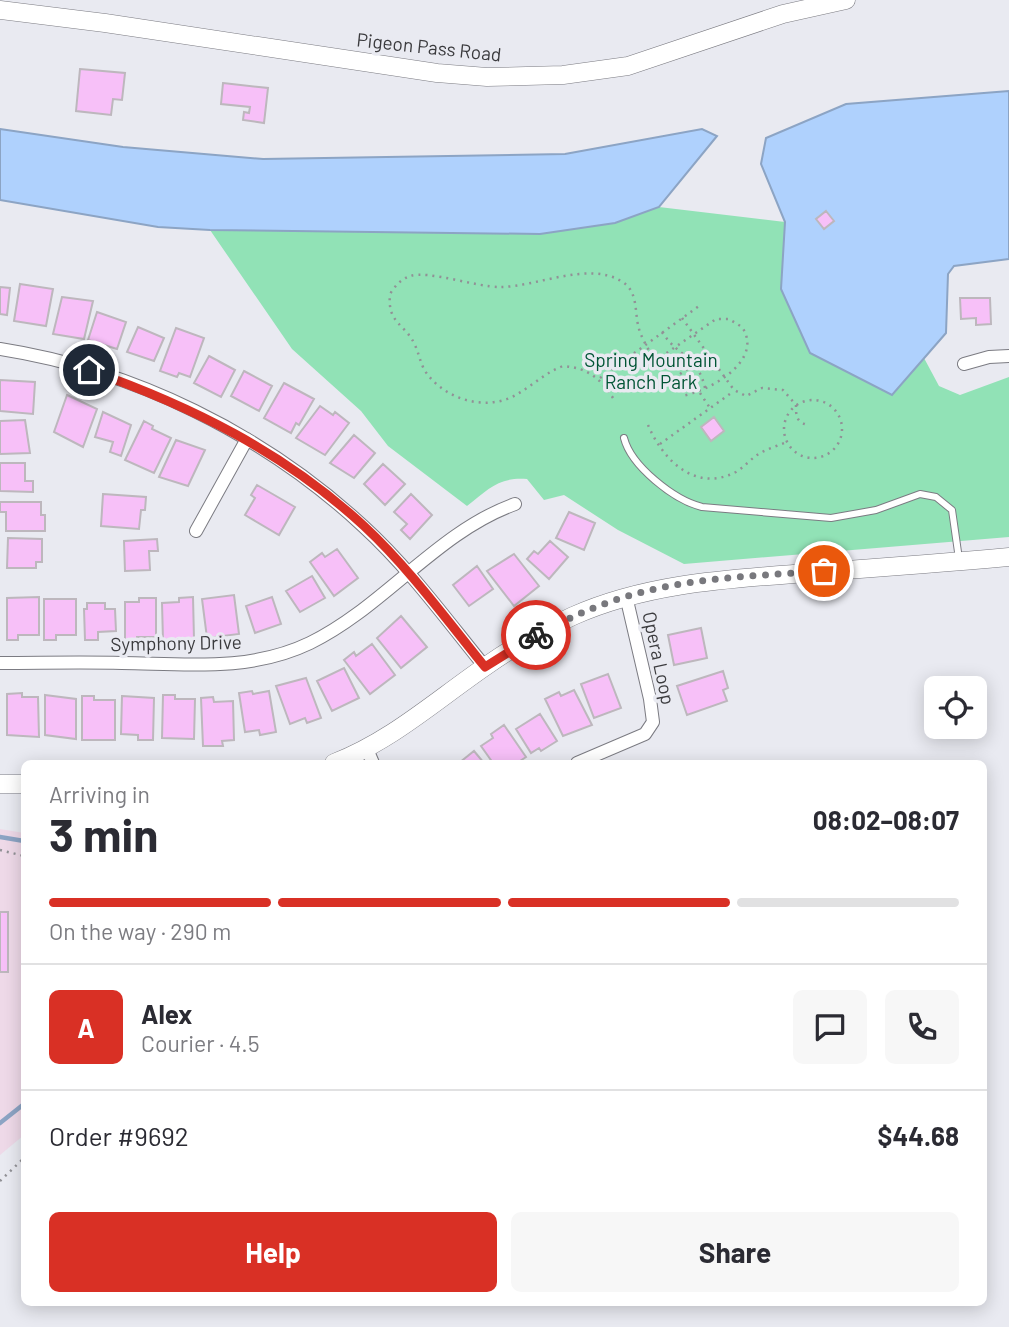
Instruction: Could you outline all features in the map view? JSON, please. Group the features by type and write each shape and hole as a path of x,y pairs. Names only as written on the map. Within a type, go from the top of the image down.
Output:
{"street":[{"name":"Pigeon Pass Road","path":"0,10 116,24 437,73 487,77 563,75 628,66 783,14 846,0"},
{"path":"0,349 89,370 153,392 247,439 330,498 364,527 408,572 485,667"},
{"path":"964,364 989,357 1009,356"},
{"path":"196,531 247,439"},
{"name":"Symphony Drive","path":"0,663 223,665 276,656 310,643 354,616 408,572 492,512 515,504"},
{"path":"349,760 370,756 485,667 544,631 626,596 721,580 1009,556"},
{"name":"Opera Loop","path":"583,760 645,734 653,722 626,596"},
{"path":"0,784 21,784"}],"lane":[{"path":"624,439 627,451 667,491 689,504 702,507 831,518 876,510 916,495 932,495 952,510 959,561"}],"path":[{"path":"613,398 599,378 587,371 563,366 500,401 472,401 457,397 435,383 425,371 415,345 394,321 390,294 396,285 411,275 489,288 506,288 567,276 608,275 629,286 635,299 639,329 659,367"},
{"path":"599,378 699,306"},
{"path":"682,318 734,390 746,396 762,388 776,388 788,394 796,405 799,422 808,425"},
{"path":"655,361 716,319 730,319 742,327 748,342 742,363 700,393 681,396"},
{"path":"662,332 673,349 691,358 702,374 705,390"},
{"path":"680,374 708,355"},
{"path":"660,444 734,390"},
{"path":"700,393 710,408"},
{"path":"811,400 827,404 838,416 841,424 839,440 829,452 814,457 798,454 787,442 784,434 786,418 796,405 811,400"},
{"path":"648,425 679,469 706,478 737,471 759,453 787,442"},
{"path":"0,850 21,855"},
{"path":"0,1181 21,1161"}],"shaded area":[{"path":"0,829 21,832 21,1138 0,1155"}],"green space":[{"name":"Spring Mountain Ranch Park","path":"659,207 785,222 781,289 892,395 924,358 939,386 960,395 1009,377 1009,537 684,564 618,530 564,495 544,500 527,479 501,482 467,506 388,446 361,411 292,349 210,230 540,234 615,223"}],"water":[{"path":"1009,91 1009,259 954,266 948,274 946,333 892,395 810,353 781,289 785,222 761,164 766,138 846,104"},
{"path":"0,129 123,147 263,159 565,154 702,129 717,136 659,207 615,223 540,234 158,227 0,200"}],"building":[{"path":"80,69 125,73 122,100 113,99 111,115 76,111"},
{"path":"223,83 268,88 264,123 243,120 244,112 249,113 250,107 221,104"},
{"path":"826,211 834,221 824,229 816,219"},
{"path":"20,284 53,289 46,326 14,321"},
{"path":"0,287 10,288 7,315 0,314"},
{"path":"62,297 93,301 84,339 53,334"},
{"path":"960,298 990,298 991,324 976,325 976,318 961,319"},
{"path":"97,312 126,322 117,349 88,340"},
{"path":"138,327 164,338 154,361 127,352"},
{"path":"176,328 204,338 190,377 179,373 177,377 160,371"},
{"path":"209,356 235,370 221,397 194,383"},
{"path":"244,371 272,386 259,411 231,396"},
{"path":"0,380 35,382 33,414 0,411"},
{"path":"284,383 314,399 299,425 296,423 291,433 264,418"},
{"path":"67,395 97,409 83,447 54,432"},
{"path":"320,406 333,415 335,412 349,423 325,455 296,438"},
{"path":"103,412 131,425 121,456 110,452 113,442 95,437"},
{"path":"714,417 724,431 711,441 701,427"},
{"path":"25,420 30,453 0,454 0,421"},
{"path":"144,421 153,426 152,429 171,438 154,473 125,460"},
{"path":"354,435 375,453 354,478 330,463"},
{"path":"176,440 205,450 188,486 159,477"},
{"path":"0,463 25,463 25,481 33,481 33,492 0,491"},
{"path":"383,464 405,484 385,505 364,484"},
{"path":"257,485 295,507 279,535 245,515 255,498 251,495"},
{"path":"103,494 146,497 145,510 141,510 139,529 101,526"},
{"path":"411,494 432,515 410,539 401,530 407,524 394,512"},
{"path":"0,502 41,502 41,515 45,515 45,531 6,531 6,512 0,512"},
{"path":"569,512 595,523 584,550 556,538"},
{"path":"8,538 42,539 42,562 36,562 36,568 7,568"},
{"path":"157,539 158,551 149,551 150,570 125,571 124,541"},
{"path":"550,541 568,557 549,579 527,559 534,551 538,554"},
{"path":"337,549 358,578 334,596 310,562 322,553 325,557"},
{"path":"514,554 539,586 514,606 487,571"},
{"path":"477,566 493,589 469,606 453,585"},
{"path":"312,576 325,598 300,612 286,591"},
{"path":"234,595 239,634 207,638 202,599"},
{"path":"39,597 39,635 18,635 18,640 7,640 7,598"},
{"path":"193,597 194,639 163,640 162,603 179,602 179,598"},
{"path":"272,597 281,624 255,633 246,606"},
{"path":"139,598 156,598 156,637 125,640 125,602 139,602"},
{"path":"44,599 76,599 76,635 56,635 56,640 44,640"},
{"path":"87,603 105,603 105,609 115,609 116,631 98,632 98,640 85,640 84,609 87,609"},
{"path":"401,616 427,647 401,668 377,638"},
{"path":"701,628 707,658 674,665 668,635"},
{"path":"372,644 395,675 370,694 344,660 354,652 356,656"},
{"path":"344,668 359,698 332,711 317,681"},
{"path":"723,671 728,688 723,690 727,701 687,715 677,686"},
{"path":"608,674 621,708 594,718 581,684"},
{"path":"306,678 321,718 307,723 305,718 290,724 276,686"},
{"path":"574,690 592,725 563,736 545,699 559,692 561,696"},
{"path":"252,691 253,694 269,691 276,732 260,735 259,730 245,732 239,693"},
{"path":"22,693 22,697 38,697 39,737 7,735 7,694"},
{"path":"45,695 76,699 76,739 45,735"},
{"path":"163,695 175,695 175,699 195,699 194,739 162,738"},
{"path":"82,696 94,696 94,700 115,700 115,740 82,740"},
{"path":"122,696 154,698 153,740 138,740 138,735 121,734"},
{"path":"213,697 214,702 233,701 234,740 222,741 223,746 203,746 201,698"},
{"path":"540,714 557,741 541,751 539,748 531,753 516,729"},
{"path":"504,725 526,757 522,760 491,760 481,746 493,738 491,734"},
{"path":"474,751 482,760 463,760"},
{"path":"0,912 8,912 8,972 0,972"}],"waterway":[{"path":"0,837 21,840"},
{"path":"0,1123 21,1106"}],"way so far":[{"path":"536,635 595,607 646,591 710,581 824,571"}],"route":[{"path":"89,370 153,392 196,412 247,439 296,472 364,527 408,572 485,667 536,635"}]}
